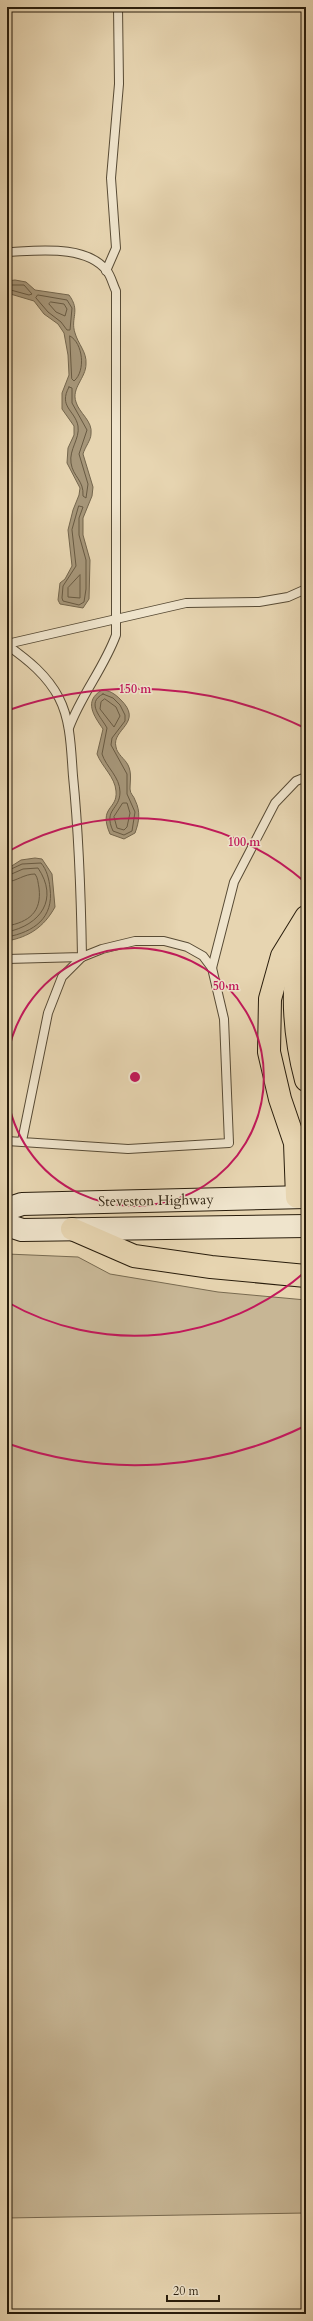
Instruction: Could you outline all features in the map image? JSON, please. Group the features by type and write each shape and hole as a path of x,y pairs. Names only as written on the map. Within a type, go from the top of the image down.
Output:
{"highway":[{"path":"302,1197 294,1143 280,1099 269,1052 270,999 282,956 306,917"},
{"path":"306,920 296,959 294,998 298,1048 306,1080"},
{"path":"72,1230 134,1256 211,1268 306,1276"}],"main road":[{"name":"Steveston Highway","path":"7,1209 22,1204 302,1197"},
{"name":"Steveston Highway","path":"7,1225 22,1230 306,1226"}],"lane":[{"path":"106,271 116,248 111,178 119,84 118,7"},
{"path":"7,252 57,250 85,255 106,271 116,291 116,635 108,657 77,708 69,728"},
{"path":"7,644 186,603 259,602 288,597 306,589"},
{"path":"7,644 28,659 46,678 60,700 69,728 80,848 82,957 62,977 48,1013 22,1141"},
{"path":"212,968 234,882 276,803 296,781 306,777"},
{"path":"7,959 82,957 102,949 135,941 164,941 187,947 203,956 212,968 224,1018 229,1143 128,1150 7,1141"}],"shaded area":[{"path":"7,1254 78,1257 110,1274 218,1292 306,1300 306,2213 7,2218"}],"water":[{"path":"15,280 26,282 35,290 69,295 75,310 74,328 76,337 84,352 86,360 84,374 75,392 76,402 88,421 91,429 90,439 83,454 93,487 92,496 83,518 83,535 90,560 89,599 83,608 60,604 58,600 60,583 65,579 72,566 68,530 80,488 67,463 68,448 74,435 74,426 62,409 62,393 69,375 68,355 64,333 58,324 44,314 34,301 7,293 7,281"},
{"path":"102,690 105,690 118,697 127,707 129,714 126,725 118,735 116,747 129,768 130,791 137,804 139,817 135,833 124,839 110,834 107,825 107,813 114,802 116,791 111,777 97,754 103,729 96,719 92,709 93,699 96,694"},
{"path":"35,858 42,859 52,874 55,907 46,920 35,930 22,937 7,941 7,869 21,860"}]}
